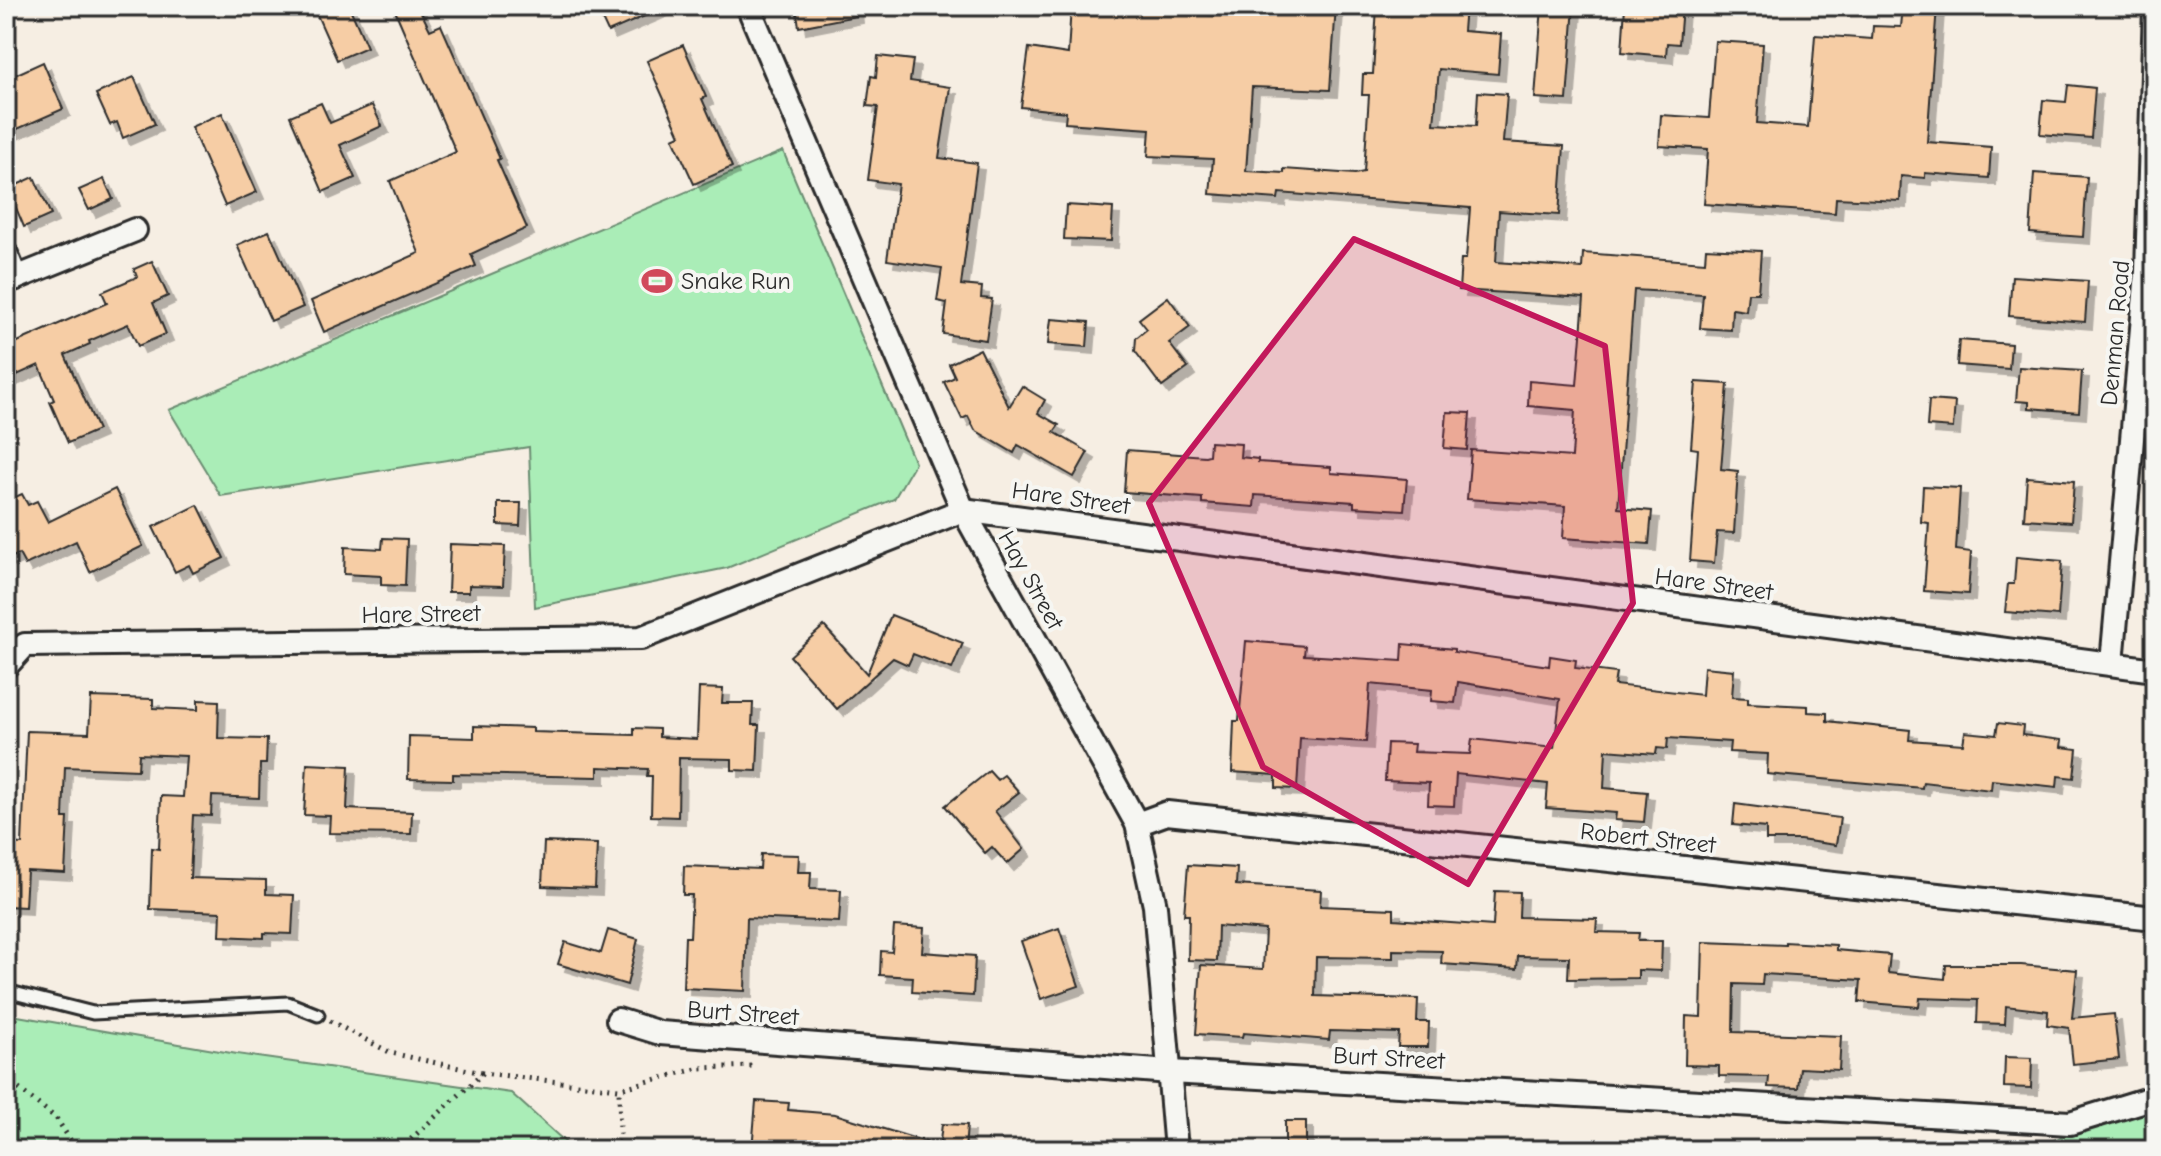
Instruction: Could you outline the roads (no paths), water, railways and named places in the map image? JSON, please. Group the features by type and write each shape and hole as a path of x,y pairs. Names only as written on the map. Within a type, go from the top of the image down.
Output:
{"street":[{"name":"Hay Street","path":"748,6 963,510 1137,824 1155,906 1176,1150"},
{"name":"Denman Road","path":"2112,663 2151,273 2155,6"},
{"path":"6,254 11,280 135,230"},
{"name":"Hare Street","path":"6,666 25,645 641,638 963,510 2155,670"},
{"name":"Robert Street","path":"1137,824 1167,813 2155,918"},
{"name":"Burt Street","path":"618,1020 660,1033 1170,1072 2070,1123 2155,1097"}],"lane":[{"path":"6,991 93,1013 288,1003 318,1015"}],"place":[{"name":"Snake Run","path":"657,281"}]}
